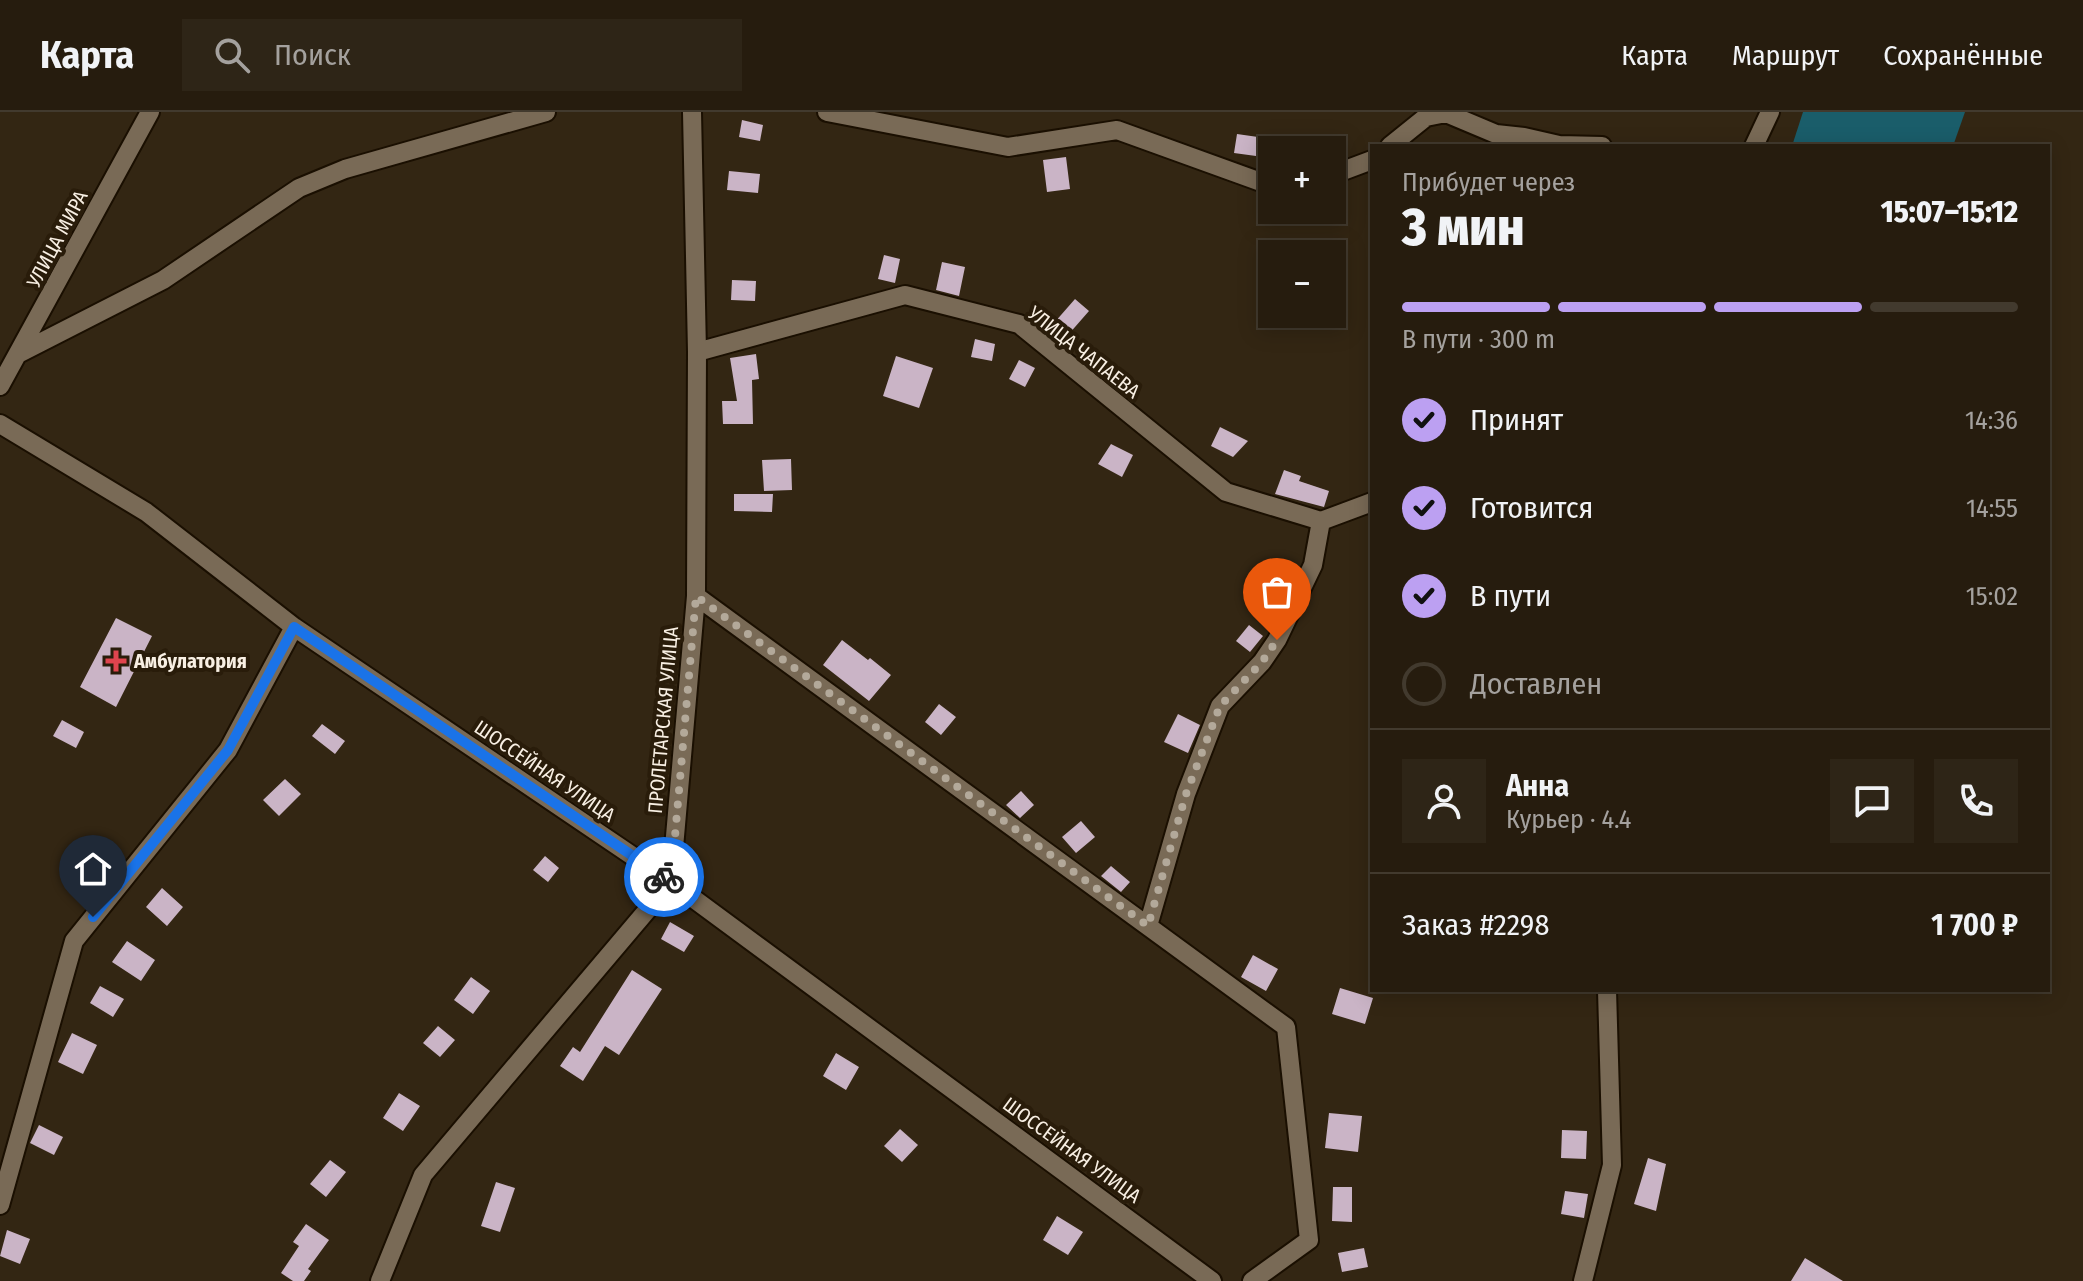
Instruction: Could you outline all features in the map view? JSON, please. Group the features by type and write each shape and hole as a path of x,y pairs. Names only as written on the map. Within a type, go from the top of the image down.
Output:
{"street":[{"name":"УЛИЦА МИРА","path":"0,386 150,112"},
{"path":"20,353 163,280 299,188 345,169 546,112"},
{"name":"ПРОЛЕТАРСКАЯ УЛИЦА","path":"671,882 696,596 697,352 692,112"},
{"path":"827,112 1008,147 1117,130 1258,181"},
{"path":"1755,144 1770,112"},
{"path":"1392,144 1426,117 1446,113 1496,134 1553,144"},
{"path":"1346,170 1370,161"},
{"name":"УЛИЦА ЧАПАЕВА","path":"697,352 905,295 1019,324 1226,492 1321,521"},
{"name":"ШОССЕЙНАЯ УЛИЦА","path":"0,424 146,512 294,627 671,882 1212,1281"},
{"path":"1148,926 1181,808 1220,706 1262,662 1277,640 1313,565 1321,521 1370,503"},
{"path":"696,596 1286,1027 1309,1240 1252,1281"},
{"path":"0,1205 74,941 228,750 294,627"},
{"path":"380,1281 423,1175 671,882"},
{"path":"1583,1281 1612,1165 1607,992"}],"water":[{"path":"1803,112 1965,112 1954,144 1793,144"}],"building":[{"path":"742,120 763,125 760,141 739,137"},
{"path":"1237,134 1258,137 1256,156 1234,153"},
{"path":"1066,157 1070,189 1047,192 1043,160"},
{"path":"729,171 760,174 758,193 727,190"},
{"path":"884,255 900,259 895,283 878,279"},
{"path":"942,262 965,267 959,296 936,290"},
{"path":"732,280 756,281 755,301 731,300"},
{"path":"1075,299 1089,311 1068,335 1054,323"},
{"path":"975,339 995,344 992,361 971,357"},
{"path":"756,354 759,379 752,380 753,424 723,424 722,401 737,401 730,358"},
{"path":"896,356 933,368 919,408 883,396"},
{"path":"1019,360 1035,368 1025,387 1009,379"},
{"path":"1220,427 1248,441 1233,457 1211,446"},
{"path":"1111,444 1133,455 1122,477 1098,464"},
{"path":"791,459 792,490 764,491 762,460"},
{"path":"1284,470 1301,476 1299,481 1329,491 1324,507 1275,494"},
{"path":"734,494 773,494 772,512 734,511"},
{"name":"Амбулатория","path":"116,618 152,636 116,707 80,687"},
{"path":"1249,625 1263,636 1250,652 1236,641"},
{"path":"842,640 891,675 869,701 823,665"},
{"path":"939,704 956,717 941,735 925,722"},
{"path":"1178,714 1200,725 1188,753 1164,742"},
{"path":"62,720 84,732 76,748 53,736"},
{"path":"322,724 345,741 335,754 312,736"},
{"path":"285,779 301,794 279,816 263,800"},
{"path":"1021,791 1034,805 1020,818 1006,805"},
{"path":"1081,821 1095,837 1076,853 1062,837"},
{"path":"545,856 559,868 548,882 533,870"},
{"path":"1111,866 1130,882 1121,892 1101,876"},
{"path":"162,888 183,907 167,926 146,907"},
{"path":"670,922 694,936 684,952 661,939"},
{"path":"127,941 155,960 141,981 112,962"},
{"path":"1253,955 1278,969 1266,991 1241,977"},
{"path":"632,970 662,989 619,1055 605,1046 583,1081 560,1066 573,1047 580,1052"},
{"path":"471,977 490,991 473,1014 454,1000"},
{"path":"100,986 124,999 113,1017 90,1003"},
{"path":"1340,988 1373,998 1365,1024 1332,1014"},
{"path":"438,1026 455,1040 440,1057 423,1043"},
{"path":"72,1033 97,1045 83,1074 58,1062"},
{"path":"836,1053 859,1067 846,1090 823,1076"},
{"path":"399,1093 420,1106 403,1131 383,1118"},
{"path":"1329,1113 1362,1116 1358,1152 1325,1148"},
{"path":"39,1125 63,1137 54,1155 30,1143"},
{"path":"900,1129 918,1145 902,1162 884,1146"},
{"path":"1562,1130 1587,1131 1586,1159 1561,1158"},
{"path":"1648,1158 1666,1164 1656,1211 1634,1204"},
{"path":"330,1160 346,1172 326,1197 310,1184"},
{"path":"496,1182 515,1188 500,1232 481,1226"},
{"path":"1333,1187 1352,1187 1352,1222 1332,1221"},
{"path":"1565,1191 1588,1194 1584,1218 1561,1214"},
{"path":"1057,1216 1083,1232 1068,1255 1043,1240"},
{"path":"306,1224 329,1240 308,1269 311,1271 304,1281 293,1281 281,1273 299,1246 293,1242"},
{"path":"7,1230 30,1239 20,1264 0,1256"},
{"path":"1364,1248 1368,1267 1342,1272 1338,1253"},
{"path":"1805,1258 1843,1281 1791,1281"}],"way so far":[{"path":"664,877 671,882 696,596 1148,926 1186,794 1220,706 1262,662 1277,640"}],"place":[{"name":"Амбулатория","path":"116,661"}],"route":[{"path":"93,917 228,750 294,627 664,877"}]}
